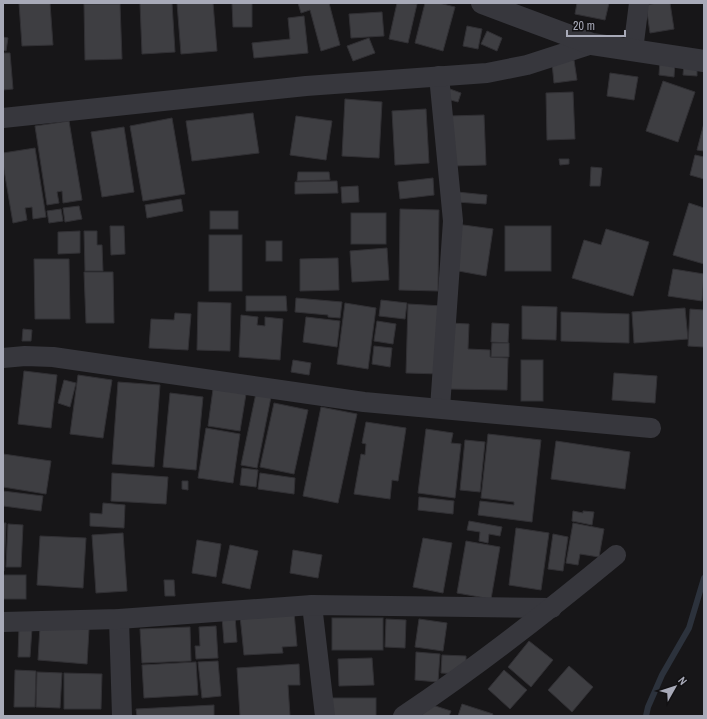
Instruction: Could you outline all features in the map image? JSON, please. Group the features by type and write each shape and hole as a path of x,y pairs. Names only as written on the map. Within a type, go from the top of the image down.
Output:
{"street":[{"path":"482,3 592,44 704,61"},
{"path":"633,50 639,3"},
{"path":"3,118 306,86 487,73 527,65 592,44"},
{"path":"439,76 453,221 440,408"},
{"path":"3,358 25,356 53,357 364,402 651,428"},
{"path":"403,716 444,689 552,608 616,555"},
{"path":"3,622 119,619 312,605 552,608"},
{"path":"312,605 325,716"},
{"path":"119,619 122,716"}],"building":[{"path":"19,3 50,3 53,45 22,46"},
{"path":"140,3 172,3 175,52 142,54"},
{"path":"177,3 213,3 217,51 181,54"},
{"path":"232,3 252,3 252,27 233,27"},
{"path":"298,3 329,3 340,45 321,51 310,10 301,13"},
{"path":"397,3 417,4 408,43 389,39"},
{"path":"425,3 439,3 455,7 443,51 415,43"},
{"path":"577,3 609,3 605,20 575,14"},
{"path":"670,3 674,29 650,33 646,5"},
{"path":"84,4 120,4 122,59 85,60"},
{"path":"382,12 384,36 351,38 349,14"},
{"path":"304,16 308,53 254,58 252,43 290,39 288,18"},
{"path":"467,26 482,29 478,49 463,46"},
{"path":"487,31 502,38 497,51 481,44"},
{"path":"3,37 8,38 6,51 3,50"},
{"path":"369,38 375,53 353,61 347,46"},
{"path":"3,53 10,53 13,89 3,90"},
{"path":"574,60 577,80 554,83 552,63"},
{"path":"660,60 675,62 674,77 659,75"},
{"path":"684,64 697,65 697,76 683,75"},
{"path":"610,73 638,77 634,100 607,96"},
{"path":"663,81 695,92 678,142 646,131"},
{"path":"450,89 461,93 458,102 447,99"},
{"path":"573,92 575,139 547,140 546,93"},
{"path":"345,99 382,102 379,158 342,156"},
{"path":"426,109 429,163 395,165 392,111"},
{"path":"253,113 259,153 192,161 186,121"},
{"path":"484,115 486,165 452,166 449,116"},
{"path":"296,116 332,121 326,160 290,155"},
{"path":"172,118 185,194 143,201 130,126"},
{"path":"69,121 82,200 63,203 62,191 57,192 59,203 47,205 35,126"},
{"path":"704,123 704,151 697,150"},
{"path":"124,127 134,192 102,197 91,132"},
{"path":"35,148 46,217 33,219 32,207 25,208 27,220 13,223 3,164 3,153"},
{"path":"695,155 704,157 704,179 690,175"},
{"path":"559,159 569,159 569,164 560,165"},
{"path":"591,167 602,168 600,186 590,186"},
{"path":"298,172 329,172 330,180 297,181"},
{"path":"433,178 434,195 400,199 398,182"},
{"path":"337,181 338,193 295,194 295,182"},
{"path":"358,186 359,202 342,203 341,187"},
{"path":"457,192 487,195 486,204 456,202"},
{"path":"181,199 183,211 147,218 145,205"},
{"path":"689,203 704,208 704,264 673,255"},
{"path":"79,206 82,219 65,222 63,208"},
{"path":"61,209 63,221 49,223 47,211"},
{"path":"400,209 439,210 438,291 399,290"},
{"path":"210,211 238,211 238,229 210,229"},
{"path":"351,213 386,213 386,244 351,244"},
{"path":"456,224 493,229 486,276 453,270"},
{"path":"110,226 124,226 125,254 111,255"},
{"path":"505,226 551,226 551,271 505,271"},
{"path":"606,229 649,242 633,296 572,278 584,240 601,245"},
{"path":"80,231 80,253 58,254 58,232"},
{"path":"84,231 97,231 97,245 102,245 103,271 85,271"},
{"path":"209,235 242,235 242,291 209,291"},
{"path":"266,241 282,241 282,261 266,261"},
{"path":"387,248 389,280 352,282 350,251"},
{"path":"338,258 339,290 300,291 300,259"},
{"path":"34,259 69,259 70,319 35,319"},
{"path":"673,269 704,274 702,301 668,296"},
{"path":"84,272 113,272 114,323 86,323"},
{"path":"246,296 286,296 287,311 246,311"},
{"path":"296,298 342,302 340,318 328,317 328,315 295,312"},
{"path":"381,300 407,303 405,319 379,316"},
{"path":"198,302 231,303 230,351 197,350"},
{"path":"345,303 376,308 368,369 337,364"},
{"path":"408,304 443,306 441,374 406,373"},
{"path":"522,306 557,307 556,340 522,339"},
{"path":"685,308 688,339 634,343 632,312"},
{"path":"690,309 704,310 704,347 688,346"},
{"path":"561,312 629,314 629,343 561,341"},
{"path":"175,313 191,314 188,350 149,348 151,319 174,320"},
{"path":"241,315 258,317 257,325 265,326 265,317 283,319 280,360 239,357"},
{"path":"306,317 340,321 337,347 303,342"},
{"path":"377,321 396,324 393,344 374,341"},
{"path":"450,323 469,324 468,349 490,350 490,357 508,358 507,390 449,389"},
{"path":"492,323 509,324 508,343 491,342"},
{"path":"23,329 32,330 31,341 22,341"},
{"path":"492,343 509,343 509,357 491,357"},
{"path":"374,346 392,348 390,367 372,364"},
{"path":"293,360 311,363 309,375 291,372"},
{"path":"521,360 543,360 543,401 521,401"},
{"path":"24,371 57,375 51,428 18,424"},
{"path":"614,373 657,376 655,403 612,400"},
{"path":"78,375 112,380 103,438 70,434"},
{"path":"64,380 76,383 70,407 58,403"},
{"path":"118,382 160,385 154,467 112,464"},
{"path":"213,389 246,394 240,431 208,426"},
{"path":"170,393 203,397 196,470 163,467"},
{"path":"256,393 271,397 257,468 241,465"},
{"path":"274,403 308,410 294,474 260,467"},
{"path":"321,407 357,414 338,503 303,496"},
{"path":"366,422 406,428 398,481 392,480 390,499 354,494 361,454 365,455 366,444 362,443"},
{"path":"206,428 240,434 233,483 198,478"},
{"path":"426,429 453,433 451,443 461,444 455,498 418,493"},
{"path":"488,434 541,440 532,522 478,515 480,501 514,505 514,502 481,498"},
{"path":"465,440 485,442 480,492 460,490"},
{"path":"556,441 630,452 625,489 551,479"},
{"path":"3,454 51,461 46,494 3,487"},
{"path":"242,468 258,470 256,487 240,485"},
{"path":"112,473 168,477 166,504 111,501"},
{"path":"260,473 295,478 294,494 258,489"},
{"path":"182,481 188,481 188,490 182,489"},
{"path":"3,491 43,496 41,511 3,506"},
{"path":"419,497 454,501 453,514 418,510"},
{"path":"103,503 125,505 124,528 90,526 90,513 102,514"},
{"path":"573,511 583,513 583,511 594,512 592,525 572,521"},
{"path":"469,521 502,527 500,536 489,534 488,543 479,541 480,532 467,530"},
{"path":"3,523 6,523 4,571 3,571"},
{"path":"573,523 604,529 599,557 580,554 578,565 566,563"},
{"path":"8,524 23,525 21,567 6,567"},
{"path":"516,528 549,533 541,590 509,585"},
{"path":"123,533 127,591 96,593 92,535"},
{"path":"553,534 568,537 563,571 548,569"},
{"path":"40,536 86,538 83,588 37,585"},
{"path":"423,538 452,543 443,593 413,587"},
{"path":"197,540 221,544 216,577 192,573"},
{"path":"466,541 500,547 491,599 457,593"},
{"path":"230,545 258,551 250,589 222,583"},
{"path":"293,550 322,555 318,578 290,573"},
{"path":"3,575 26,575 26,599 3,599"},
{"path":"164,580 174,580 175,596 165,596"},
{"path":"294,612 297,646 282,647 283,653 244,655 240,616"},
{"path":"235,616 237,642 224,643 222,617"},
{"path":"332,618 383,618 383,650 332,650"},
{"path":"386,619 406,620 405,648 385,647"},
{"path":"419,619 447,623 443,651 415,647"},
{"path":"40,626 89,629 87,664 38,660"},
{"path":"216,626 218,658 196,659 195,646 200,646 199,627"},
{"path":"19,627 32,628 30,657 18,657"},
{"path":"190,627 191,661 142,663 140,629"},
{"path":"529,641 553,660 531,687 508,667"},
{"path":"416,652 440,654 438,682 415,680"},
{"path":"442,655 466,656 466,667 460,674 441,673"},
{"path":"372,658 374,685 339,686 338,659"},
{"path":"218,661 221,696 202,698 198,662"},
{"path":"196,662 198,695 144,698 142,665"},
{"path":"299,664 300,685 288,685 290,716 240,716 237,668"},
{"path":"569,666 593,687 572,712 548,690"},
{"path":"15,670 36,671 35,707 14,707"},
{"path":"504,670 527,690 510,709 488,689"},
{"path":"37,672 62,673 60,708 36,707"},
{"path":"64,673 102,674 101,709 64,709"},
{"path":"332,698 376,698 376,716 332,716"},
{"path":"426,703 451,711 449,716 422,716"},
{"path":"462,704 493,714 492,716 458,716"},
{"path":"214,705 214,716 137,716 136,709"}],"waterway":[{"path":"646,716 648,707 662,675 689,628 704,578"}]}
